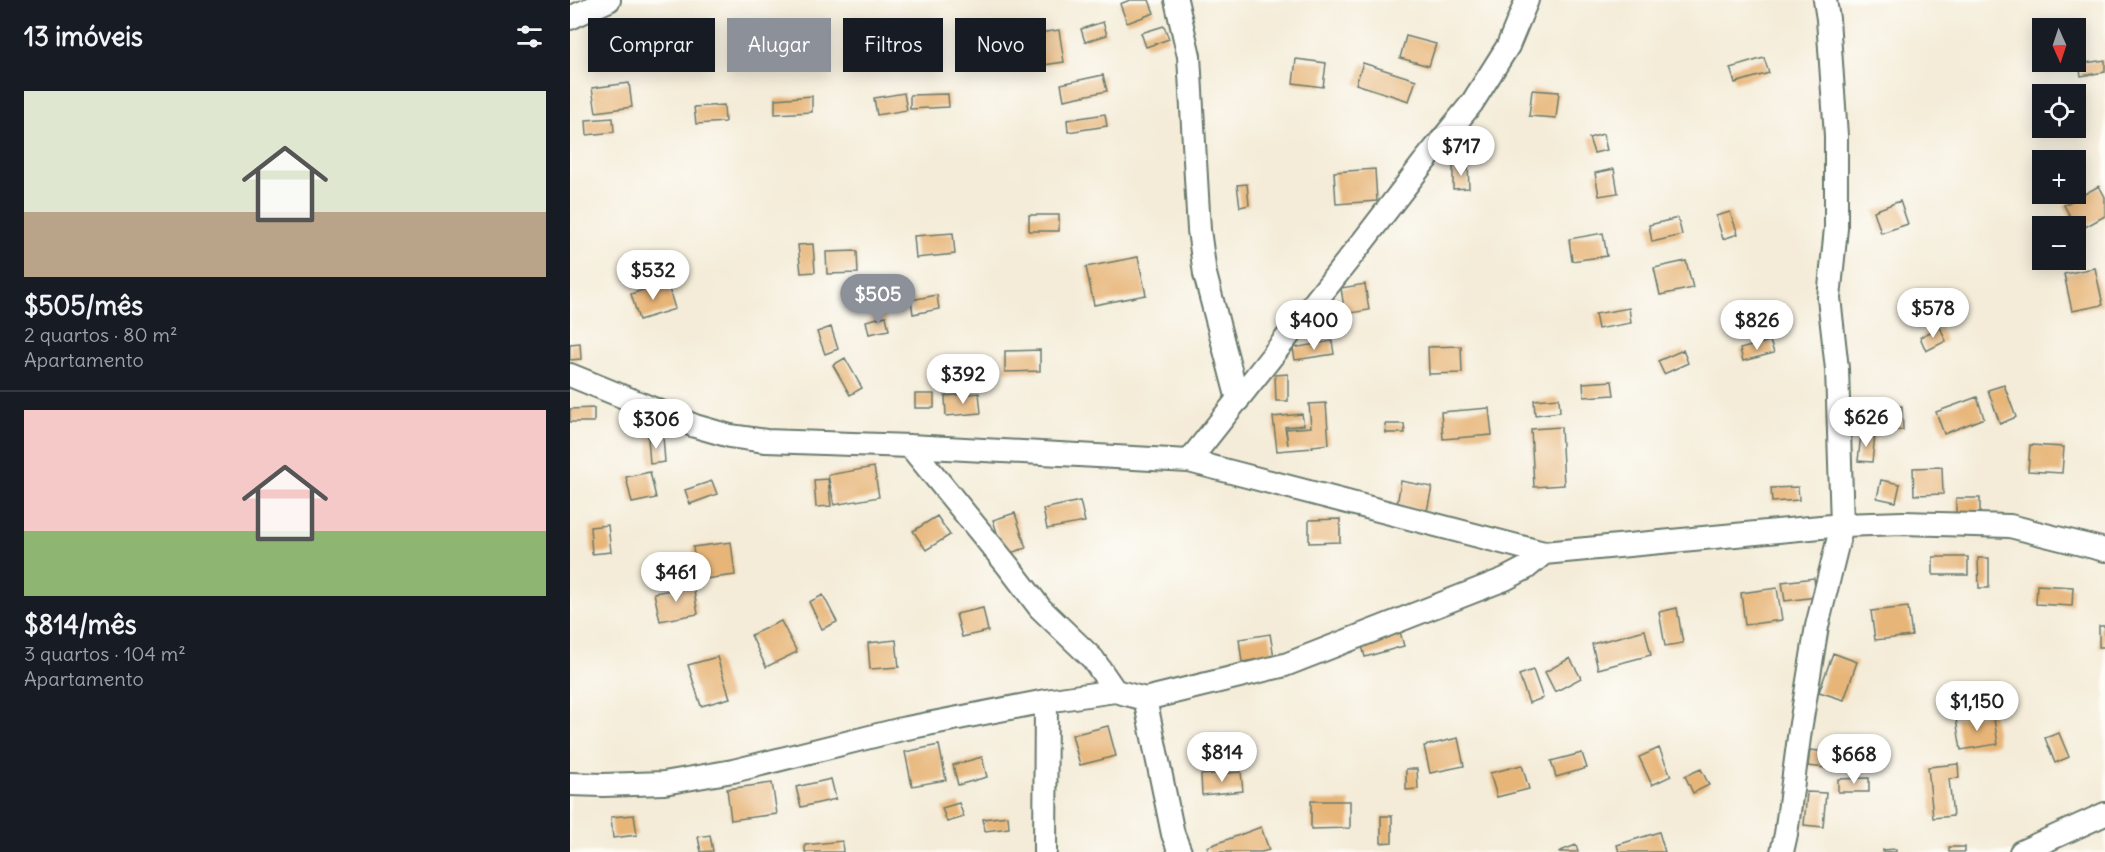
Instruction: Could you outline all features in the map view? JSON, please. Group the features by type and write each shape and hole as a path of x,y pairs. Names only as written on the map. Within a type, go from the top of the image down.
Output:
{"street":[{"path":"570,18 609,0"},
{"path":"1176,0 1189,56 1199,231 1204,274 1238,400"},
{"path":"1189,461 1472,103 1508,46 1527,0"},
{"path":"1782,852 1817,626 1842,525 1837,369 1829,298 1836,228 1836,136 1825,0"},
{"path":"570,375 695,426 730,436 766,441 910,446 1189,461 1544,553 1842,525 1924,524 2010,526 2105,550"},
{"path":"910,446 1040,608 1093,659 1115,691"},
{"path":"570,784 664,783 733,771 902,729 1046,701 1115,691 1144,699 1285,665 1505,579 1526,568 1544,553"},
{"path":"1144,699 1173,834 1180,852"},
{"path":"1046,701 1046,852"},
{"path":"2021,852 2105,814"}],"building":[{"path":"1130,0 1149,0 1154,13 1127,23 1120,4"},
{"path":"1103,22 1107,35 1085,42 1081,29"},
{"path":"1164,26 1169,39 1146,47 1141,33"},
{"path":"1059,30 1064,62 1046,65 1046,32"},
{"path":"1406,36 1436,44 1429,66 1400,58"},
{"path":"1764,58 1769,73 1735,83 1730,68"},
{"path":"1296,59 1326,63 1323,87 1293,83"},
{"path":"2105,60 2105,72 2081,76 2080,72 2086,72 2086,63"},
{"path":"1363,63 1416,80 1409,101 1356,84"},
{"path":"1103,75 1107,91 1064,100 1061,84"},
{"path":"629,83 632,107 596,112 592,88"},
{"path":"1532,90 1559,92 1556,118 1529,116"},
{"path":"904,93 907,110 877,115 874,98"},
{"path":"948,94 949,107 910,109 910,95"},
{"path":"812,96 812,112 775,114 775,99"},
{"path":"724,105 725,122 696,124 694,107"},
{"path":"1105,114 1107,126 1068,132 1067,120"},
{"path":"613,118 614,132 587,135 586,120"},
{"path":"1603,134 1607,150 1594,153 1589,138"},
{"path":"1453,166 1468,166 1469,188 1453,189"},
{"path":"1375,169 1377,201 1336,204 1334,172"},
{"path":"1614,169 1618,193 1599,196 1595,173"},
{"path":"1247,184 1249,205 1240,207 1237,185"},
{"path":"2099,186 2105,197 2105,216 2086,227 2086,216 2070,216 2064,205 2086,204 2086,193"},
{"path":"1900,201 1908,224 1881,233 1874,211"},
{"path":"1730,212 1738,234 1723,239 1716,216"},
{"path":"1029,215 1059,215 1059,231 1029,231"},
{"path":"1678,218 1682,235 1652,242 1649,225"},
{"path":"953,233 955,254 916,258 914,236"},
{"path":"1603,233 1607,256 1572,261 1569,239"},
{"path":"813,244 815,272 801,273 798,245"},
{"path":"857,251 858,273 827,274 826,252"},
{"path":"1138,257 1146,295 1094,305 1086,267"},
{"path":"1686,261 1693,288 1660,295 1654,268"},
{"path":"2095,268 2103,305 2072,311 2064,274"},
{"path":"667,282 675,309 639,320 631,294"},
{"path":"1365,284 1369,310 1345,314 1341,288"},
{"path":"937,295 939,309 913,314 911,300"},
{"path":"1629,308 1631,323 1598,329 1595,314"},
{"path":"886,316 889,330 869,334 866,321"},
{"path":"831,327 838,349 825,354 817,332"},
{"path":"1940,327 1946,341 1926,351 1920,337"},
{"path":"1332,341 1334,354 1295,360 1293,348"},
{"path":"1770,341 1774,353 1743,361 1740,349"},
{"path":"580,343 581,359 570,360 570,344"},
{"path":"1461,346 1462,373 1429,374 1428,347"},
{"path":"1040,350 1040,371 1005,372 1005,351"},
{"path":"1683,350 1688,363 1664,374 1658,361"},
{"path":"845,358 862,388 850,395 833,365"},
{"path":"1288,374 1288,401 1276,401 1275,375"},
{"path":"1612,381 1614,395 1584,397 1583,383"},
{"path":"2004,385 2016,417 2000,424 1988,390"},
{"path":"979,393 981,413 946,416 945,396"},
{"path":"915,394 934,394 934,408 915,408"},
{"path":"1977,397 1984,418 1944,434 1936,412"},
{"path":"1559,398 1560,412 1535,415 1534,400"},
{"path":"1326,403 1329,444 1312,446 1313,448 1277,451 1273,417 1302,414 1304,425 1285,427 1288,445 1286,429 1311,427 1309,404"},
{"path":"1902,406 1903,430 1870,431 1869,407"},
{"path":"594,408 594,422 570,422 570,409"},
{"path":"1489,408 1492,435 1443,439 1441,412"},
{"path":"1385,424 1404,424 1405,433 1386,433"},
{"path":"1561,427 1564,485 1534,487 1531,429"},
{"path":"1861,434 1875,435 1872,462 1858,461"},
{"path":"663,436 665,462 650,464 648,437"},
{"path":"2030,445 2064,447 2062,473 2028,471"},
{"path":"874,467 879,497 834,505 828,475"},
{"path":"1942,467 1943,494 1914,495 1913,468"},
{"path":"650,472 656,498 632,503 626,477"},
{"path":"828,479 831,506 816,507 814,480"},
{"path":"1881,480 1900,484 1896,502 1877,498"},
{"path":"712,481 717,494 690,504 685,490"},
{"path":"1401,481 1432,487 1427,511 1397,505"},
{"path":"1798,487 1799,500 1772,502 1771,488"},
{"path":"1956,498 1980,498 1980,515 1956,515"},
{"path":"1080,501 1085,522 1047,529 1043,509"},
{"path":"1015,513 1026,548 1004,555 993,520"},
{"path":"937,516 950,535 926,550 913,531"},
{"path":"1340,519 1340,542 1309,543 1309,520"},
{"path":"608,525 611,552 592,554 590,527"},
{"path":"731,542 735,575 697,580 693,547"},
{"path":"1933,557 1968,557 1968,575 1933,575"},
{"path":"1978,558 1989,558 1989,588 1979,588"},
{"path":"1814,578 1816,597 1785,601 1782,582"},
{"path":"2037,585 2073,587 2072,606 2036,604"},
{"path":"693,586 698,614 660,621 654,593"},
{"path":"1777,588 1782,620 1745,625 1741,593"},
{"path":"823,595 837,622 822,629 809,602"},
{"path":"1908,607 1912,636 1875,640 1871,611"},
{"path":"983,608 988,631 962,637 956,614"},
{"path":"1677,608 1683,643 1665,646 1659,612"},
{"path":"781,621 797,652 766,667 751,635"},
{"path":"2099,626 2105,626 2105,647 2099,647"},
{"path":"1645,630 1651,655 1598,669 1592,644"},
{"path":"1400,632 1404,646 1365,657 1361,642"},
{"path":"1270,634 1274,657 1242,662 1239,639"},
{"path":"896,640 899,667 870,669 868,643"},
{"path":"1833,653 1857,662 1844,700 1819,692"},
{"path":"717,657 730,698 701,706 688,665"},
{"path":"1570,658 1581,678 1555,692 1545,672"},
{"path":"1533,670 1543,698 1529,703 1519,675"},
{"path":"1993,713 1998,744 1961,750 1956,719"},
{"path":"1108,726 1116,756 1080,765 1072,735"},
{"path":"2059,733 2069,757 2055,763 2045,738"},
{"path":"1458,738 1464,766 1430,773 1424,746"},
{"path":"939,745 946,780 912,786 905,752"},
{"path":"1659,748 1671,776 1652,785 1639,757"},
{"path":"1810,750 1828,752 1826,768 1808,766"},
{"path":"1582,753 1587,768 1556,777 1551,761"},
{"path":"982,757 987,777 958,785 953,765"},
{"path":"1958,764 1959,778 1949,779 1953,816 1933,818 1928,767"},
{"path":"1522,765 1529,789 1497,797 1490,773"},
{"path":"1406,769 1417,769 1418,789 1406,790"},
{"path":"1701,769 1709,785 1693,793 1685,776"},
{"path":"1241,772 1243,791 1202,795 1201,775"},
{"path":"1869,778 1869,792 1838,792 1838,779"},
{"path":"831,779 836,799 801,807 796,787"},
{"path":"772,783 777,814 731,820 727,789"},
{"path":"1807,792 1826,793 1823,827 1804,825"},
{"path":"1311,801 1350,801 1350,828 1311,829"},
{"path":"959,803 964,817 947,822 942,808"},
{"path":"634,815 637,835 613,838 611,817"},
{"path":"1008,816 1009,828 985,831 983,819"},
{"path":"1381,816 1392,816 1392,842 1381,843"},
{"path":"1261,827 1269,850 1209,852 1207,847"},
{"path":"1659,832 1665,852 1619,852 1617,845"},
{"path":"710,835 713,851 701,852 698,837"},
{"path":"842,841 843,852 805,852 805,845"},
{"path":"1576,845 1578,852 1558,852"},
{"path":"1949,847 1965,847 1965,852 1949,852"},
{"path":"1896,849 1896,852 1883,852 1883,850"}]}
